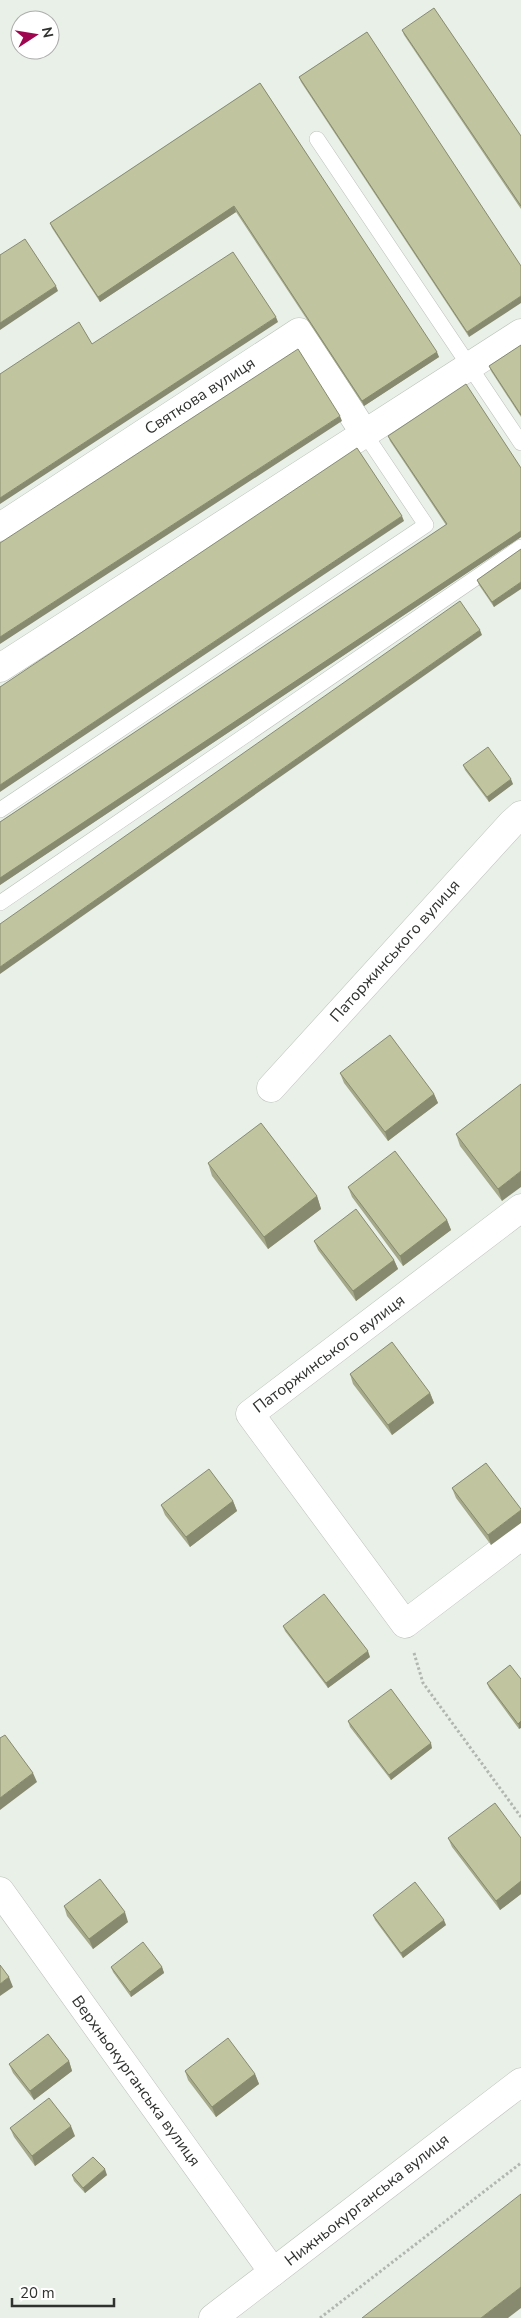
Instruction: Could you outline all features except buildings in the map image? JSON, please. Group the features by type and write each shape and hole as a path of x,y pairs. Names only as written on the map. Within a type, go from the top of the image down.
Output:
{"street":[{"name":"Святкова вулиця","path":"0,527 299,332 365,434"},
{"path":"0,668 521,333"},
{"name":"Паторжинського вулиця","path":"271,1088 512,823 521,816"},
{"name":"Паторжинського вулиця","path":"405,1624 250,1414 521,1208"},
{"path":"405,1624 521,1536"},
{"name":"Верхньокурганська вулиця","path":"0,1890 273,2272"},
{"name":"Нижньокурганська вулиця","path":"213,2318 521,2082"}],"lane":[{"path":"317,139 521,443"},
{"path":"0,810 426,524 365,434"},
{"path":"0,903 521,547"}],"path":[{"path":"405,1624 423,1682 521,1817"},
{"path":"320,2318 521,2163"}]}
